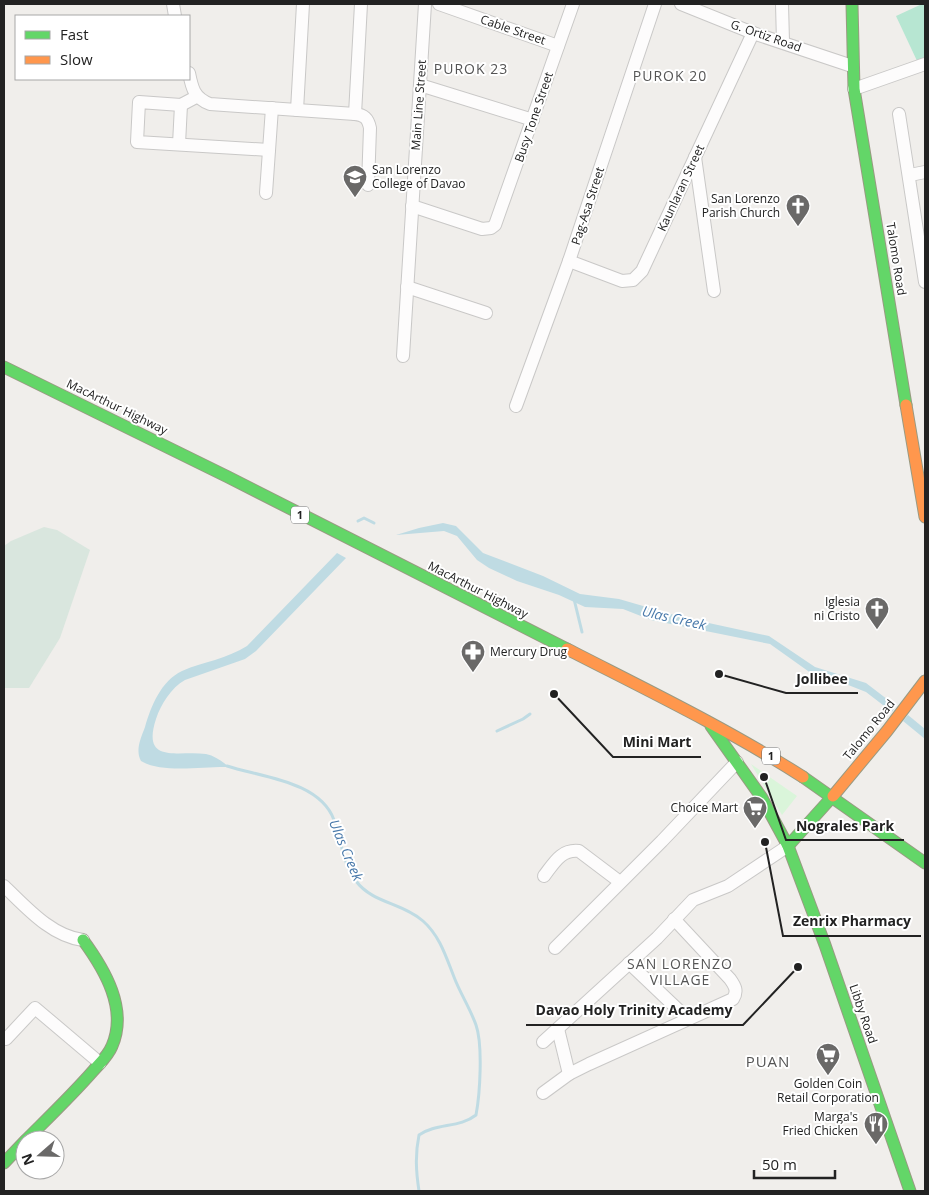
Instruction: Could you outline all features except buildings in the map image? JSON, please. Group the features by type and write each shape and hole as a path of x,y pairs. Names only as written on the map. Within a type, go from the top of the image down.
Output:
{"main road":[{"name":"Talomo Road","path":"852,4 854,89 925,517"},
{"name":"MacArthur Highway","path":"4,367 211,469 707,720 760,750 833,796 925,863"},
{"name":"Talomo Road","path":"833,796 887,731 925,681"},
{"name":"Libby Road","path":"707,720 765,804 788,846 825,945 910,1191"},
{"path":"788,846 833,796"},
{"path":"37,1130 72,1095 100,1063 112,1046 117,1027 116,1006 104,970 83,940"},
{"path":"4,1163 15,1152"}],"street":[{"path":"297,110 303,4"},
{"path":"355,114 361,4"},
{"name":"Main Line Street","path":"403,356 425,4"},
{"name":"Cable Street","path":"439,4 558,46"},
{"name":"Busy Tone Street","path":"412,206 482,229 491,228 498,221 573,4"},
{"name":"Pag-Asa Street","path":"516,406 569,261 655,4"},
{"name":"G. Ortiz Road","path":"681,4 753,32 852,66"},
{"path":"782,4 783,42"},
{"name":"Kaunlaran Street","path":"569,261 622,281 628,281 638,276 753,32"},
{"path":"854,89 925,64"},
{"path":"190,76 196,97 210,104 365,116 369,123 368,185"},
{"path":"420,85 533,120"},
{"path":"196,97 181,105 139,102 137,142 269,150"},
{"path":"179,144 181,105"},
{"path":"266,192 272,108"},
{"path":"899,114 921,227 925,282"},
{"path":"695,157 714,291"},
{"path":"910,176 925,172"},
{"path":"407,287 486,313"},
{"path":"554,948 662,841 737,762"},
{"path":"543,1042 657,938 693,900 728,886 788,846"},
{"path":"544,876 557,858 571,850 579,851 620,882"},
{"path":"4,886 40,919 56,930 66,936 83,940"},
{"path":"544,1093 569,1074 688,1018 728,1002 736,995 736,989 730,979 674,919"},
{"path":"629,963 688,1018"},
{"path":"6,1038 35,1008 100,1063"},
{"path":"558,1029 569,1074"}],"shaded area":[{"path":"44,527 57,530 90,550 60,638 29,688 4,688 4,546 11,541"}],"green space":[{"path":"925,4 925,60 918,63 896,16"},
{"path":"751,764 797,796 782,815"}],"water":[{"path":"443,523 456,526 483,553 543,576 580,594 619,599 681,617 769,636 815,667 866,683 896,706 892,712 866,692 833,679 815,676 770,644 651,620 623,609 585,607 559,595 517,581 489,568 477,560 457,536 444,531 396,535"},
{"path":"337,553 346,558 256,651 245,659 180,683 167,697 161,708 156,719 153,734 154,743 158,749 174,753 206,754 218,759 229,767 184,769 160,767 141,761 139,757 139,744 150,711 168,681 182,671 228,655 247,646"},
{"path":"908,715 925,729 925,739 903,721"}],"waterway":[{"name":"Ulas Creek","path":"358,521 364,518 374,523"},
{"path":"574,599 582,632"},
{"path":"497,731 530,714"},
{"name":"Ulas Creek","path":"227,766 288,782 316,797 327,807 334,820 345,860 356,881 370,894 406,910 423,921 434,933 442,947 456,983 476,1025 480,1045 479,1095 476,1115 463,1122 426,1131 419,1135 416,1163 419,1191"}],"traffic: fast":[{"path":"852,4 854,89 906,405"},
{"path":"4,367 228,477 567,649"},
{"path":"711,726 762,798 788,846 825,945 910,1191"},
{"path":"803,777 925,863"},
{"path":"788,846 833,796"},
{"path":"36,1130 104,1059 112,1046 116,1032 116,1004 112,990 99,964 83,940"},
{"path":"4,1163 15,1151"}],"traffic: slow":[{"path":"906,405 925,517"},
{"path":"567,649 716,726 803,777"},
{"path":"833,796 887,731 925,681"}],"place":[{"name":"San Lorenzo College of Davao","path":"355,198"},
{"name":"San Lorenzo Parish Church","path":"798,227"},
{"name":"Iglesia ni Cristo","path":"877,630"},
{"name":"Mercury Drug","path":"473,673"},
{"name":"Jollibee","path":"719,674"},
{"name":"Mini Mart","path":"554,694"},
{"name":"Nograles Park","path":"764,777"},
{"name":"Choice Mart","path":"755,829"},
{"name":"Zenrix Pharmacy","path":"765,842"},
{"name":"Davao Holy Trinity Academy","path":"798,967"},
{"name":"Golden Coin Retail Corporation","path":"828,1076"},
{"name":"Marga's Fried Chicken","path":"876,1145"}],"district":[{"name":"PUROK 23","path":"471,69"},
{"name":"PUROK 20","path":"670,76"},
{"name":"SAN LORENZO VILLAGE","path":"680,972"},
{"name":"PUAN","path":"768,1062"}]}
